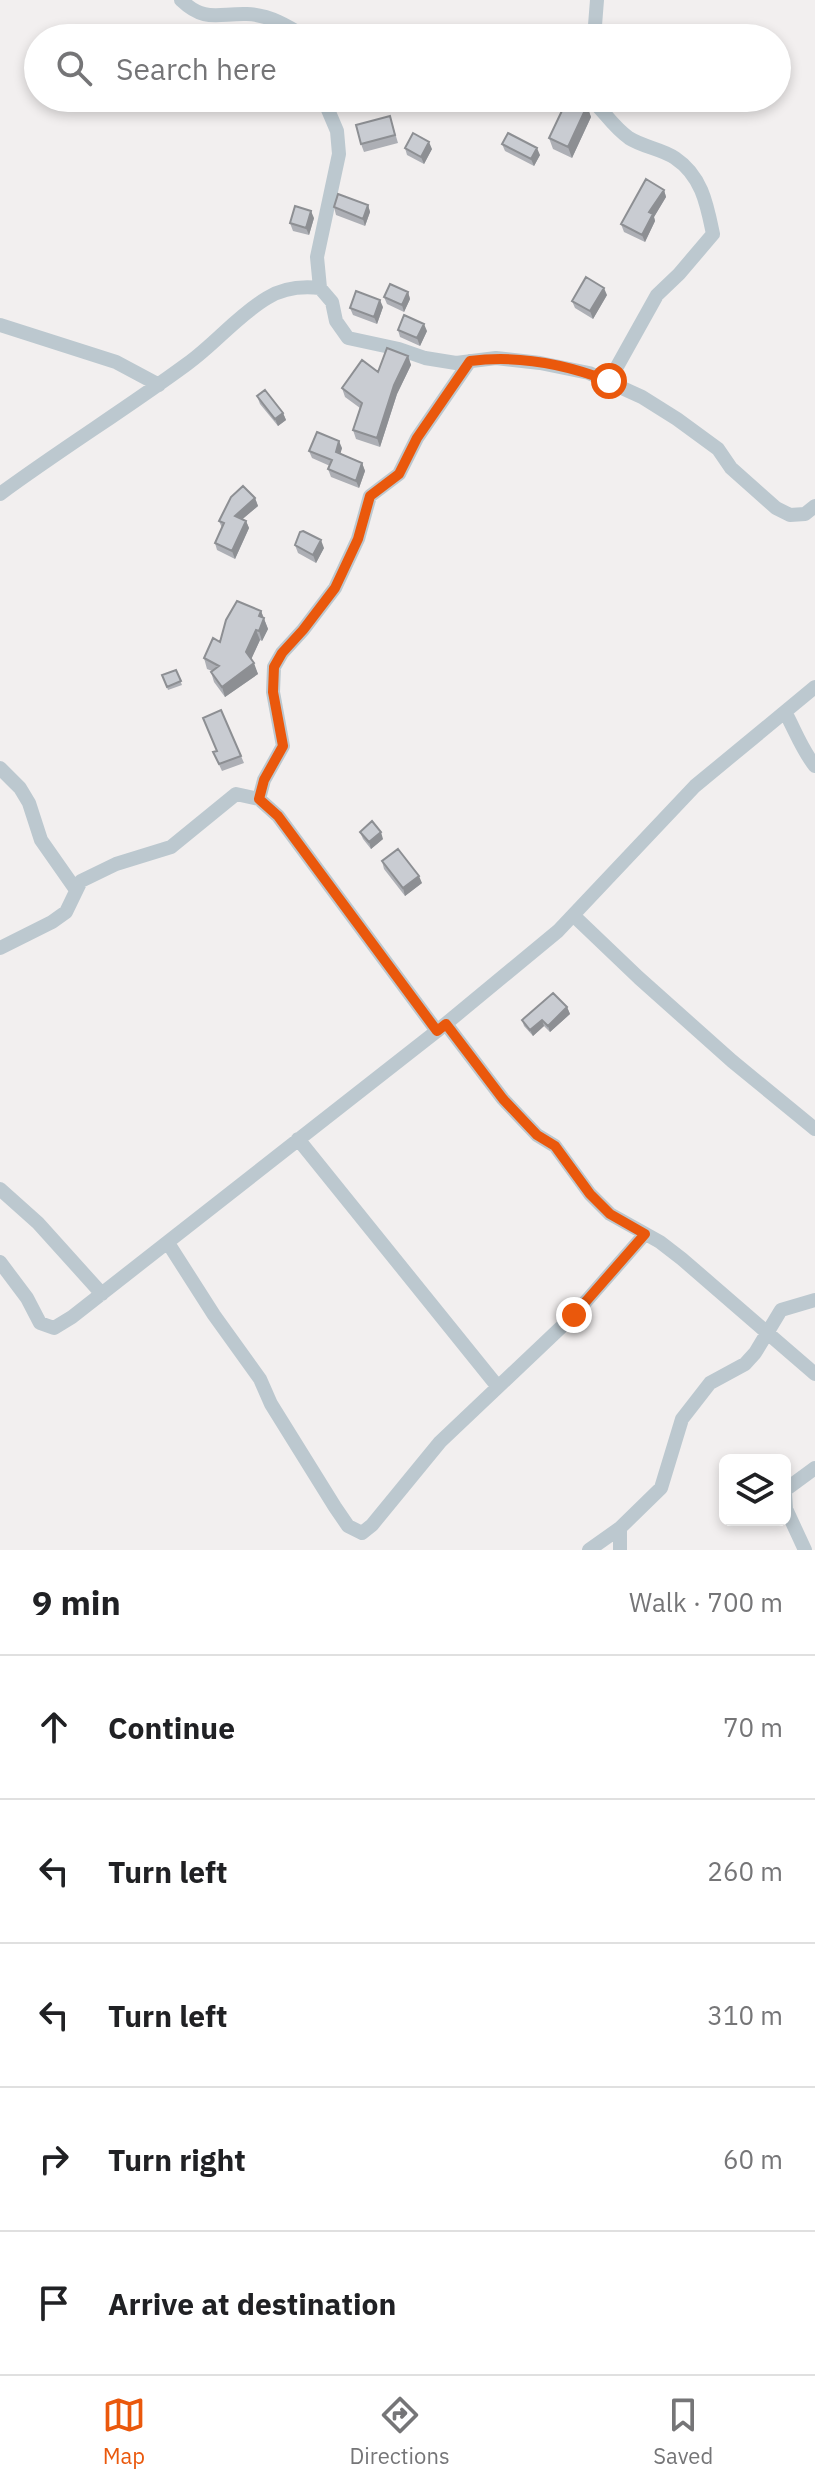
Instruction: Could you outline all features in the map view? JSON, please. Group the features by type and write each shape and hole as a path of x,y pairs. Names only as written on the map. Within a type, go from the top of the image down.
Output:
{"street":[{"path":"181,0 193,12 213,17 248,14 286,24"},
{"path":"595,24 597,0"},
{"path":"329,112 337,131 339,154 317,257 320,288 332,302 336,321 348,338 456,363 496,358 589,373 677,419 718,449 731,468 776,508 790,515 805,514 815,506"},
{"path":"604,112 613,126 630,138 675,158 700,183 713,234 657,295 609,381"},
{"path":"0,494 199,356 246,313 270,296 302,286 320,288"},
{"path":"0,325 116,362 159,385"},
{"path":"259,799 264,780 283,746 273,692 274,667 335,588 358,539 370,496 399,474 417,438 470,361"},
{"path":"0,1262 27,1298 40,1323 54,1328 168,1243 442,1027 558,931 695,786 815,687"},
{"path":"785,712 815,766"},
{"path":"0,768 20,788 29,803 41,840 76,890"},
{"path":"0,948 66,912 81,881 116,864 171,847 236,794 259,799 278,816 442,1027 537,1135 555,1146 590,1194 610,1214 682,1259 815,1374"},
{"path":"573,915 732,1061 815,1129"},
{"path":"298,1139 498,1387"},
{"path":"0,1189 38,1223 102,1294"},
{"path":"168,1243 220,1325 260,1379 271,1404 335,1507 348,1526 362,1533 440,1442 574,1315 645,1234"},
{"path":"589,1550 620,1528 661,1488 682,1419 710,1383 745,1364 768,1334 781,1310 815,1300"},
{"path":"791,1486 815,1468"},
{"path":"791,1520 805,1550"},
{"path":"620,1528 620,1550"}],"building":[{"path":"561,112 584,112 568,147 549,138"},
{"path":"390,116 395,135 361,144 356,125"},
{"path":"413,133 429,142 421,157 405,148"},
{"path":"508,133 537,148 531,159 502,144"},
{"path":"646,179 664,190 649,212 653,214 642,235 621,224"},
{"path":"338,194 368,205 363,219 334,207"},
{"path":"295,206 311,211 306,228 290,223"},
{"path":"586,277 604,288 590,311 572,301"},
{"path":"390,284 408,292 402,305 384,297"},
{"path":"356,291 380,300 374,317 350,308"},
{"path":"404,315 424,324 417,338 398,330"},
{"path":"387,348 408,356 394,385 377,438 353,430 362,403 342,388 362,360 378,372"},
{"path":"265,390 283,413 275,419 257,396"},
{"path":"317,432 339,441 336,452 362,463 356,481 328,469 332,460 309,451"},
{"path":"243,486 255,498 235,516 246,521 232,551 215,543 224,523 219,521 231,497"},
{"path":"303,531 321,540 313,555 295,545"},
{"path":"237,601 261,611 259,616 264,618 246,652 254,663 222,687 211,672 219,666 204,658 213,638 220,642 226,620"},
{"path":"176,670 181,681 167,687 162,675"},
{"path":"221,710 241,756 219,764 203,718"},
{"path":"372,821 381,832 369,842 360,832"},
{"path":"398,849 419,876 403,888 382,861"},
{"path":"553,993 567,1007 548,1026 542,1020 530,1030 522,1020"}],"route":[{"path":"574,1315 645,1234 610,1214 590,1194 555,1146 537,1135 503,1099 446,1024 437,1031 278,816 259,799 264,780 283,746 273,692 274,667 335,588 358,539 370,496 399,474 417,438 470,361 496,358 540,363 589,373 609,381"}]}
